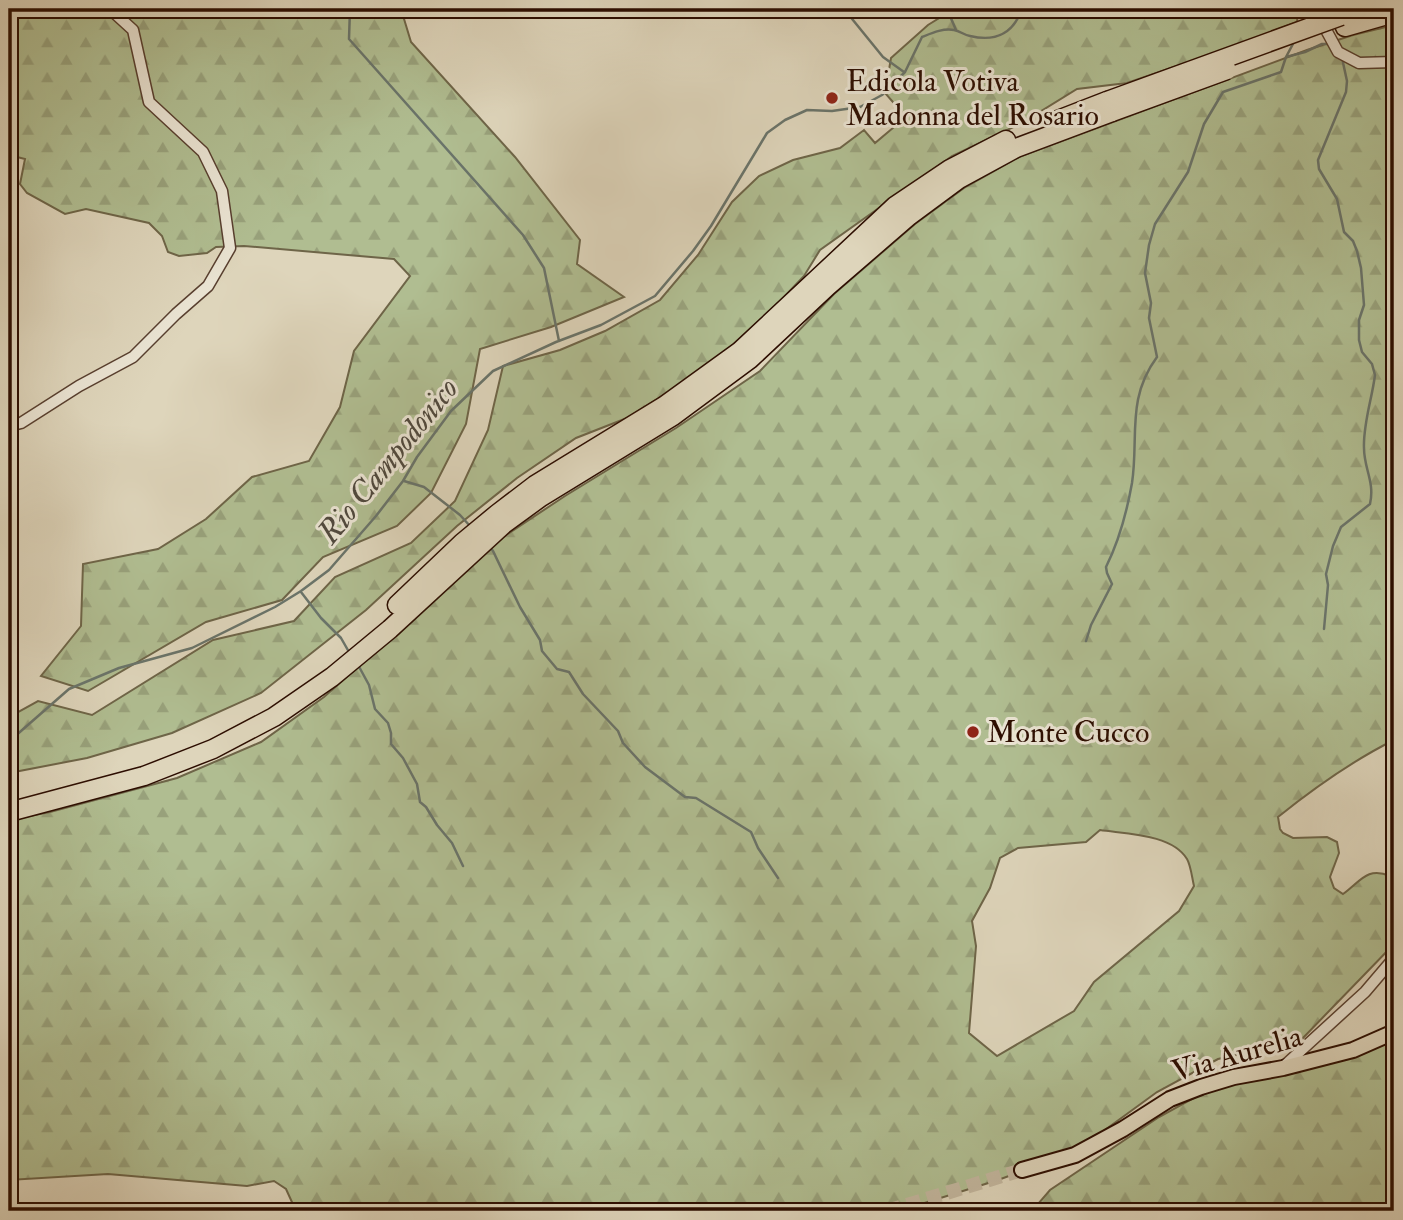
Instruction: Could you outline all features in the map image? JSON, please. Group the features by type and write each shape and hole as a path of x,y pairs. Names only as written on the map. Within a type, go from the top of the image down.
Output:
{"highway":[{"path":"9,812 114,778 139,765 271,712 324,668 386,624 535,485 664,406 740,351 895,206 950,169 1010,139 1110,107 1364,9"},
{"path":"1339,17 1394,13"},
{"path":"9,800 114,778"}],"main road":[{"name":"Via Aurelia","path":"1022,1170 1075,1155 1170,1099 1202,1087 1353,1050 1394,1032"}],"street":[{"path":"9,426 21,423 79,386 133,357 208,286 230,248 222,191 202,152 149,102 133,30 110,9"},
{"path":"1339,17 1325,28 1338,52 1359,63 1394,62"},
{"path":"1283,1068 1364,992 1394,958"},
{"path":"1062,1167 1070,1163 1075,1155"}],"green space":[{"path":"9,9 401,9 411,42 515,157 580,240 577,264 624,297 551,327 480,349 466,424 431,493 397,526 323,557 282,600 206,622 88,691 41,676 81,626 83,564 158,549 206,519 252,477 309,461 340,407 354,351 410,276 394,259 244,246 216,247 207,253 179,256 168,252 162,236 149,223 86,209 65,214 27,193 20,184 25,159 9,155"},
{"path":"954,9 1298,9 1297,22 1221,51 1127,83 1077,89 1020,124 952,156 820,250 804,276 759,323 702,371 627,418 576,438 517,478 457,526 366,610 261,693 172,733 87,758 9,773 9,717 38,701 92,715 213,640 294,621 335,577 411,543 455,501 488,430 503,366 560,350 605,331 660,300 698,255 732,202 759,176 793,160 840,148 864,130 875,143 906,117 885,93 891,58 928,25"},
{"path":"1394,25 1394,740 1334,776 1278,817 1280,829 1293,838 1327,837 1337,842 1339,853 1330,877 1334,888 1343,894 1370,874 1382,873 1390,876 1394,886 1394,944 1301,1040 1218,1059 1157,1092 1076,1151 998,1180 899,1211 296,1211 286,1189 274,1181 247,1186 108,1174 9,1180 9,820 50,812 177,778 261,742 324,697 431,603 491,545 676,428 760,371 834,294 915,224 964,188 1019,157 1353,35","holes":["1100,830 1148,837 1171,844 1187,859 1194,886 1179,911 1094,982 1074,1011 997,1056 969,1033 976,946 972,921 990,888 1000,858 1018,848 1086,842"]},
{"path":"1394,1042 1394,1204 1361,1211 1032,1211 1050,1190 1159,1117 1210,1089"}],"waterway":[{"path":"350,9 349,39 523,235 544,268 559,341"},
{"path":"844,9 883,57 904,72"},
{"path":"947,9 956,30"},
{"name":"Rio Campodonico","path":"9,738 13,738 69,689 119,668 192,648 275,607 301,591 329,570 403,481 451,411 493,371 601,325 655,296 711,226 767,133 785,120 807,110 832,111 860,107 882,95 905,72 922,37 950,30 979,38 996,37 1014,25 1022,9"},
{"path":"1305,20 1307,9"},
{"path":"1086,641 1112,584 1106,567 1119,536 1130,494 1137,403 1147,373 1157,357 1149,318 1151,303 1145,273 1155,224 1188,172 1204,124 1223,92 1281,72 1294,42"},
{"path":"1286,57 1329,44"},
{"path":"1324,629 1328,585 1326,574 1333,546 1341,527 1370,504 1371,489 1364,456 1364,439 1375,375 1372,364 1362,352 1359,340 1359,320 1364,305 1357,251 1353,241 1344,232 1337,199 1319,169 1318,160 1346,92 1347,81 1342,58"},
{"path":"404,481 424,487 470,526"},
{"path":"489,546 540,640 542,651 557,669 569,672 583,694 618,731 623,743 645,767 685,797 696,798 751,832 778,878"},
{"path":"301,592 341,638 349,652"},
{"path":"357,663 369,685 375,709 388,723 391,744 403,758 417,784 420,802 452,843 463,866"}],"tunnel":[{"path":"887,1211 1022,1170"}],"place":[{"name":"Edicola Votiva Madonna del Rosario","path":"832,98"},
{"name":"Monte Cucco","path":"973,732"}]}
